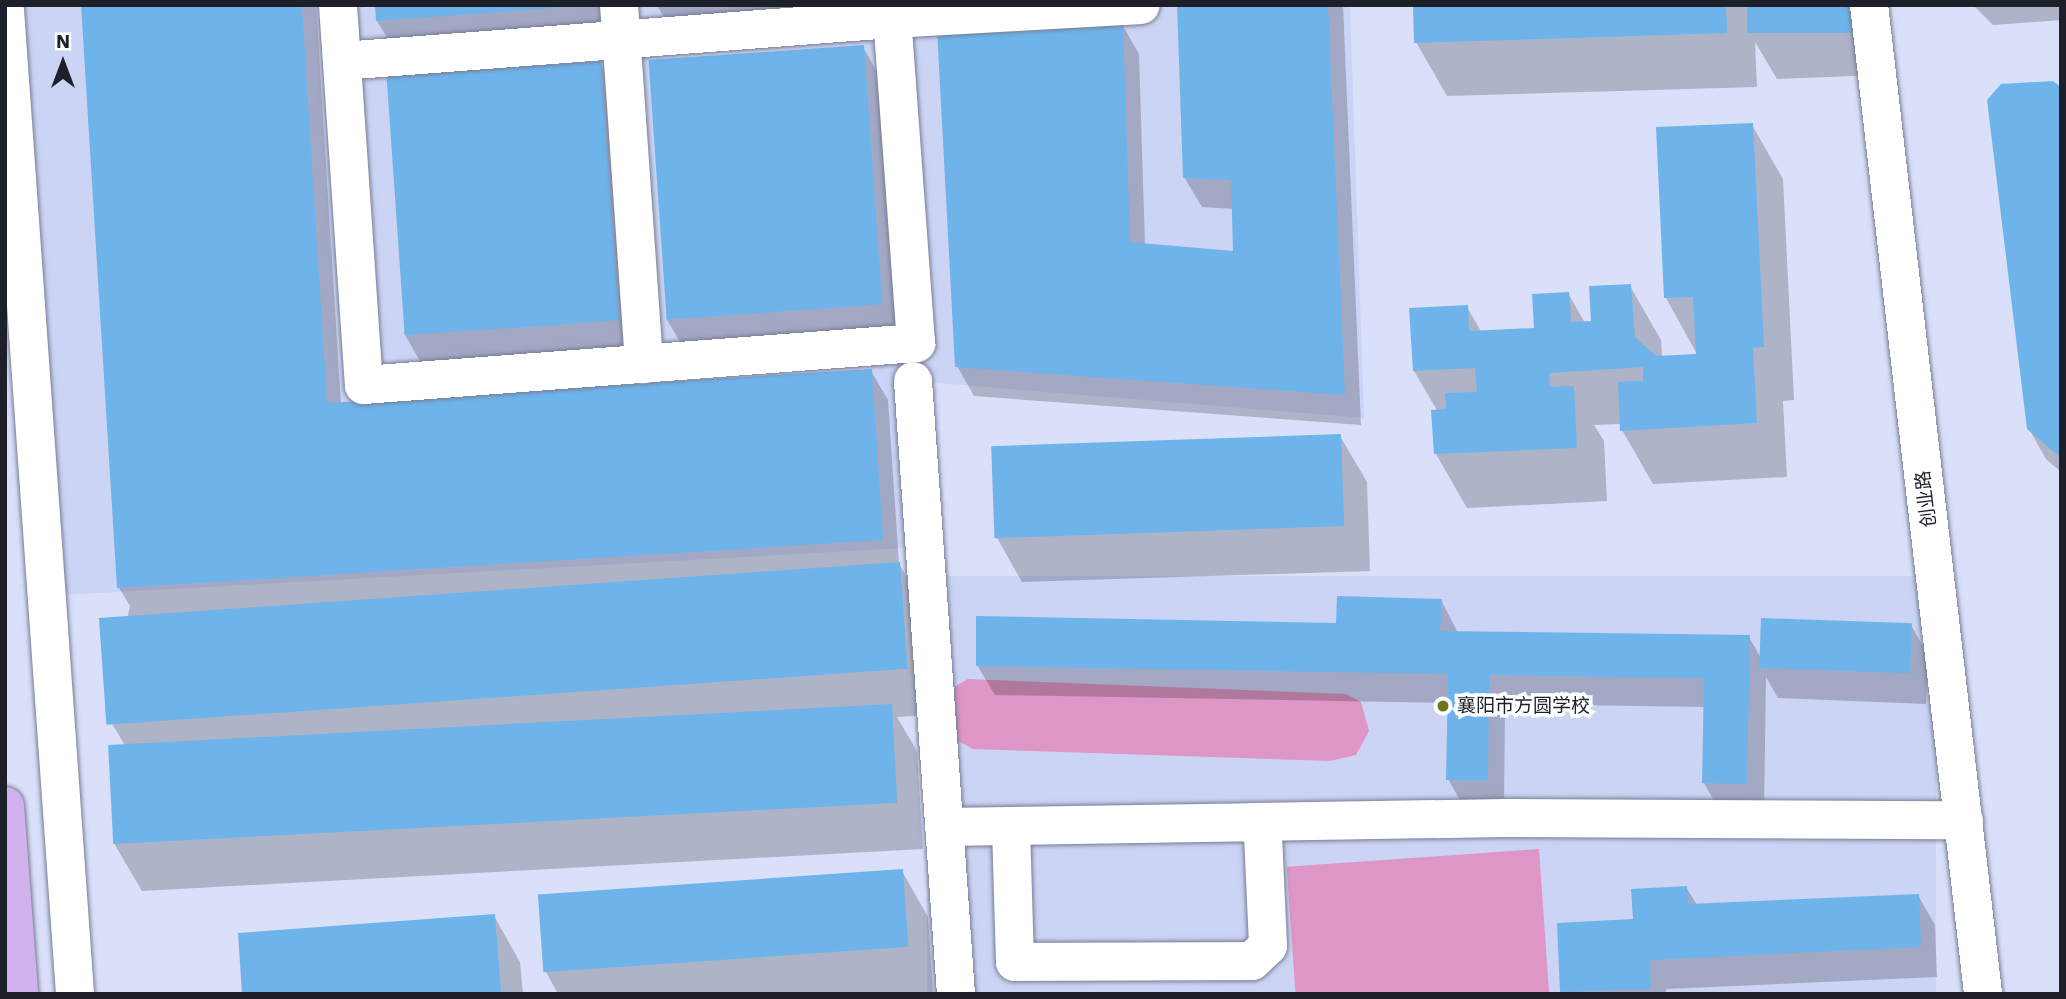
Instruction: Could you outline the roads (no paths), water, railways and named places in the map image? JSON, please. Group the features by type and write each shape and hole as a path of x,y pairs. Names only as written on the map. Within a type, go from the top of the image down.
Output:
{"main road":[{"path":"5,806 19,994"}],"street":[{"path":"338,5 364,385 915,343 892,12"},
{"path":"342,61 620,23 1141,5"},
{"name":"创业路","path":"1870,5 1983,994"},
{"path":"5,10 75,994"},
{"path":"620,23 644,364"},
{"path":"913,381 956,994"},
{"path":"944,827 1506,818 1964,820"},
{"path":"1012,827 1015,962 1251,961 1268,946 1264,835 1251,822"}],"place":[{"name":"襄阳市方圆学校","path":"1443,706"}]}
